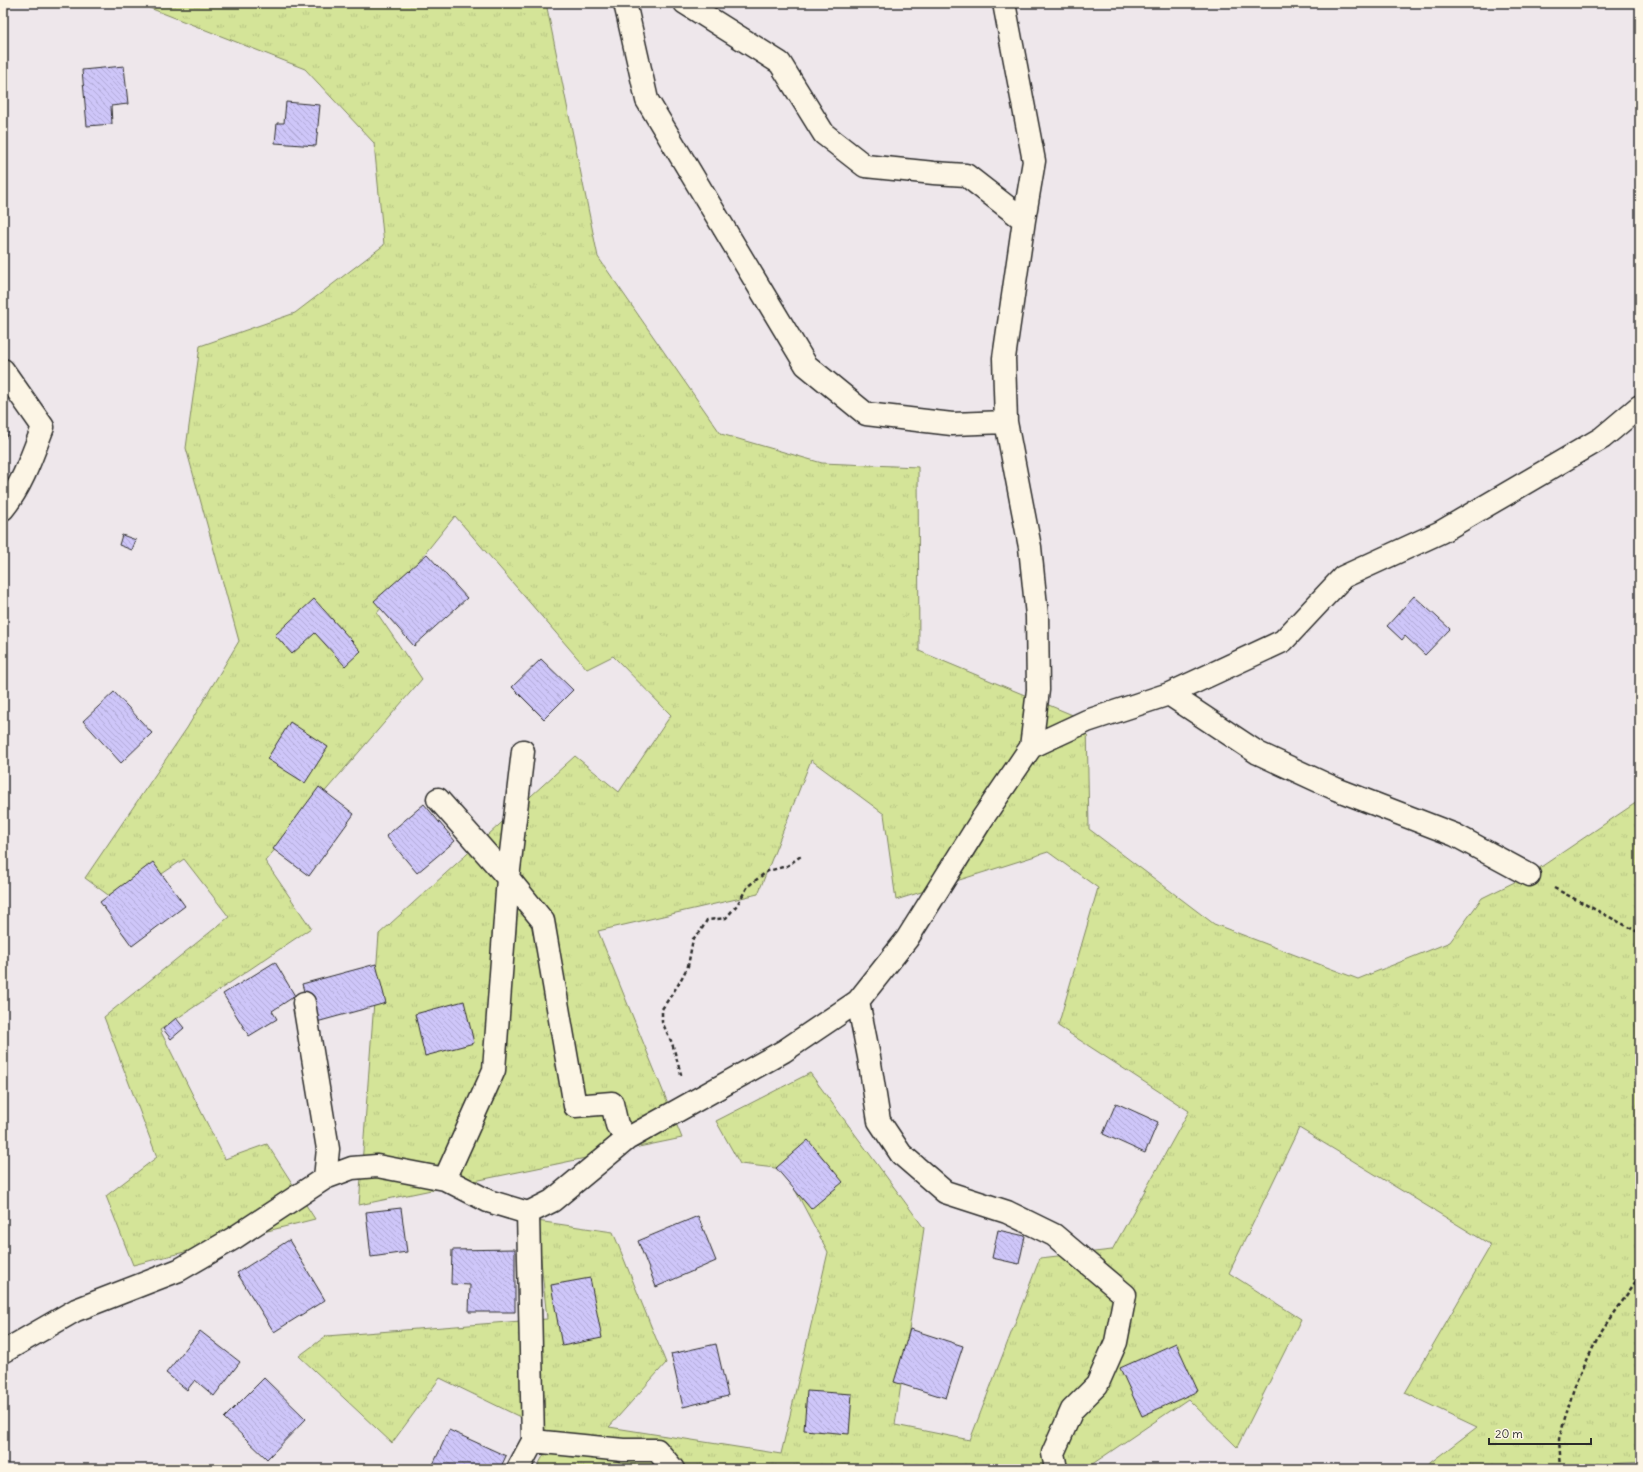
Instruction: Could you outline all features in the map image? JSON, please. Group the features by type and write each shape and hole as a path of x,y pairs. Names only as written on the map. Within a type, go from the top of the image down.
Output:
{"street":[{"path":"625,3 647,100 806,365 866,414 952,424 1006,422"},
{"path":"685,3 780,63 824,134 865,166 966,175 1024,220"},
{"path":"3,1352 76,1310 179,1270 252,1226 325,1178 352,1168 377,1166 445,1179 488,1201 528,1212 552,1201 627,1139 784,1051 858,1001 907,939 982,819 1031,747 1038,690 1037,616 1030,547 1006,422 1004,358 1034,161 1004,3"},
{"path":"3,370 43,427 31,459 12,498 3,509"},
{"path":"1031,747 1087,721 1169,694 1283,641 1343,577 1441,532 1602,438 1638,412"},
{"path":"1169,694 1258,753 1336,789 1455,836 1529,875"},
{"path":"445,1179 494,1070 508,878 523,751"},
{"path":"438,799 508,878 543,921 575,1106 612,1104 617,1125 627,1139"},
{"path":"858,1001 879,1121 901,1154 945,1192 1007,1212 1054,1235 1125,1295 1116,1342 1097,1385 1072,1410 1053,1453 1056,1469"},
{"path":"304,1003 328,1148 325,1178"},
{"path":"518,1469 533,1441 528,1212"},
{"path":"533,1441 623,1450 657,1450 673,1469"}],"path":[{"path":"677,1079 681,1074 672,1043 662,1022 662,1009 678,985 688,966 693,939 700,932 707,920 726,918 737,905 748,886 768,871 787,866 801,856"},
{"path":"1529,875 1640,932"},
{"path":"1561,1469 1559,1439 1574,1388 1597,1339 1640,1275"}],"green space":[{"path":"137,3 546,3 598,257 721,434 822,463 918,467 919,651 1087,721 1089,829 1214,924 1358,979 1450,942 1482,898 1529,875 1640,800 1640,1462 1529,1469 1422,1469 1477,1427 1405,1393 1491,1245 1299,1128 1229,1273 1301,1319 1237,1447 1188,1399 1085,1469 536,1469 555,1434 440,1378 392,1443 299,1356 326,1336 547,1319 537,1221 613,1232 666,1363 609,1427 781,1454 828,1252 784,1169 740,1164 716,1121 810,1073 924,1228 895,1425 970,1440 1040,1258 1112,1250 1189,1111 1058,1026 1098,888 1048,852 896,900 884,814 811,760 758,894 598,931 682,1138 359,1205 379,934 575,756 619,792 671,715 613,656 587,669 455,516 377,613 422,679 265,861 311,928 160,1030 225,1159 267,1144 315,1219 133,1265 106,1196 157,1157 104,1017 229,917 184,859 119,903 85,878 187,728 239,641 186,448 200,346 295,313 384,245 374,143 305,69"}],"building":[{"path":"124,66 128,104 111,106 112,124 87,126 82,70"},
{"path":"286,102 320,105 316,146 275,143 277,123 284,123"},
{"path":"3,428 9,433 3,441"},
{"path":"122,535 136,540 132,550 119,545"},
{"path":"427,554 467,598 414,646 374,601"},
{"path":"1414,596 1450,629 1425,655 1405,636 1402,640 1387,626"},
{"path":"314,599 361,651 345,666 315,633 292,654 275,635"},
{"path":"541,659 573,690 544,719 512,687"},
{"path":"114,692 152,733 121,763 83,721"},
{"path":"290,722 328,747 305,783 267,759"},
{"path":"319,787 354,814 309,876 273,849"},
{"path":"424,804 455,841 417,873 386,836"},
{"path":"153,862 185,906 132,946 100,902"},
{"path":"275,962 295,996 272,1011 277,1019 249,1036 223,994"},
{"path":"376,964 386,1003 313,1023 302,984"},
{"path":"464,1001 474,1043 425,1056 415,1014"},
{"path":"176,1018 184,1028 171,1039 163,1029"},
{"path":"1116,1103 1158,1122 1145,1153 1103,1134"},
{"path":"808,1140 843,1182 811,1209 776,1168"},
{"path":"401,1208 407,1252 371,1257 366,1212"},
{"path":"698,1216 716,1261 656,1287 638,1241"},
{"path":"998,1230 1025,1236 1019,1264 992,1258"},
{"path":"289,1240 325,1300 274,1332 237,1273"},
{"path":"515,1249 515,1312 469,1312 470,1285 451,1284 452,1250"},
{"path":"590,1278 602,1338 562,1346 551,1285"},
{"path":"910,1329 963,1346 946,1398 894,1382"},
{"path":"200,1331 240,1362 214,1396 195,1380 187,1390 166,1373"},
{"path":"1176,1343 1198,1391 1142,1416 1120,1368"},
{"path":"716,1344 728,1396 683,1407 671,1354"},
{"path":"264,1378 306,1419 267,1459 224,1418"},
{"path":"807,1391 852,1394 849,1434 804,1430"},
{"path":"449,1430 506,1456 500,1469 431,1469"}]}
